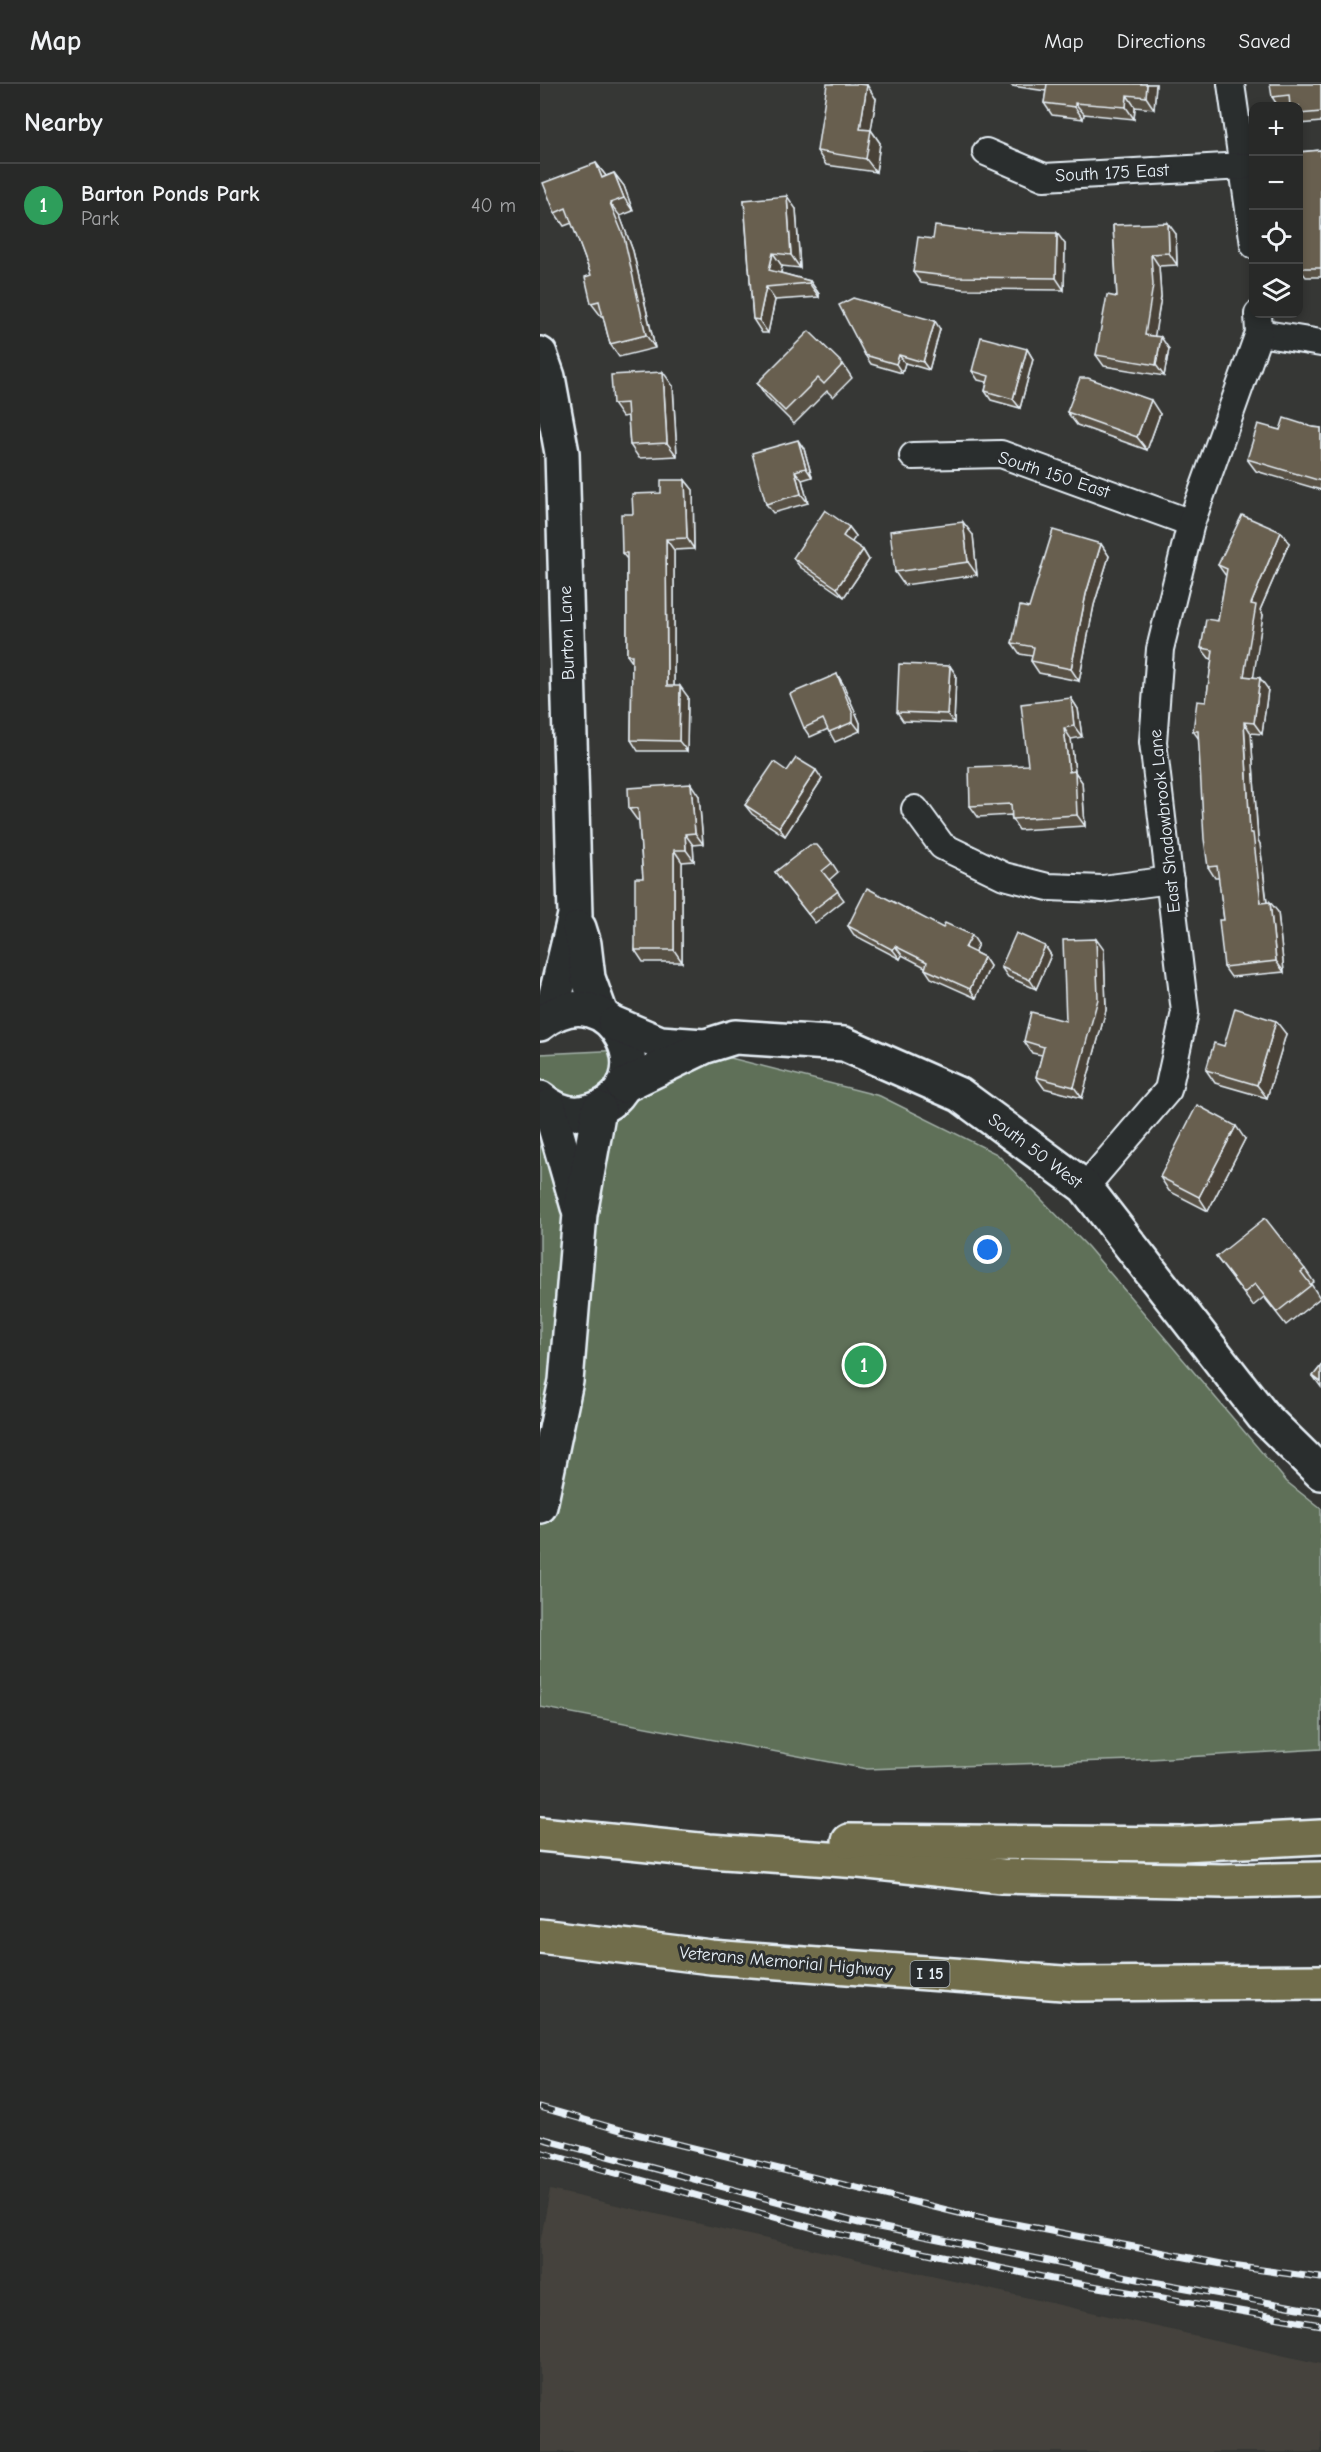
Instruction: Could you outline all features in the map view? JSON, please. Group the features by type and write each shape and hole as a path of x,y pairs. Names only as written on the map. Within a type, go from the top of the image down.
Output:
{"highway":[{"path":"553,1835 1183,1844 1321,1837"},
{"path":"553,1835 709,1851 859,1861 1002,1876 1222,1881 1321,1879"},
{"name":"Veterans Memorial Highway","path":"540,1936 711,1958 1076,1984 1321,1982"}],"street":[{"path":"1231,84 1250,210"},
{"name":"South 175 East","path":"986,153 1044,177 1244,166"},
{"path":"1258,323 1321,343"},
{"name":"East Shadowbrook Lane","path":"1085,1187 1168,1090 1185,1012 1153,742 1160,649 1191,523 1258,323"},
{"name":"Burton Lane","path":"540,354 548,377 562,453 575,915 584,944 588,978 608,1019 624,1038 629,1054 629,1071 623,1086"},
{"name":"South 150 East","path":"913,456 1000,454 1191,523"},
{"path":"915,809 942,846 1004,876 1048,887 1103,889 1170,880"},
{"name":"Burton Lane","path":"546,1020 575,915"},
{"name":"South 50 West","path":"546,1020 568,1009 586,1009 660,1043 706,1046"},
{"name":"South 50 West","path":"623,1086 706,1046 735,1037 844,1044 960,1095 1085,1187 1263,1416 1321,1473"},
{"path":"544,1102 565,1112 583,1114 599,1109 613,1100 623,1086"},
{"path":"544,1102 580,1214"},
{"path":"540,1506 566,1381 580,1214 599,1109"}],"shaded area":[{"path":"550,2190 1321,2364 1321,2452 540,2452 540,2244"}],"green space":[{"path":"687,1047 880,1096 997,1154 1088,1247 1287,1482 1321,1509 1321,1749 1133,1760 867,1769 540,1707 540,1054"}],"building":[{"path":"827,84 867,85 860,129 871,130 866,159 817,151"},
{"path":"1047,84 1147,84 1146,97 1127,95 1126,107 1075,103 1075,107 1044,103"},
{"path":"1270,84 1321,84 1321,112 1303,114 1303,102 1290,102 1289,95 1272,97"},
{"path":"1321,150 1321,268 1303,268 1303,152"},
{"path":"596,163 602,178 614,173 624,198 610,203 624,237 646,335 610,344 599,301 591,303 585,277 591,275 566,208 555,213 543,183"},
{"path":"787,196 791,255 773,253 769,270 810,281 809,283 766,287 759,320 753,319 744,200"},
{"path":"1168,223 1169,253 1151,254 1153,285 1145,335 1161,337 1156,365 1096,355 1107,295 1117,297 1113,225"},
{"path":"935,226 983,232 1057,233 1056,278 955,277 913,272 918,237 933,239"},
{"path":"853,298 935,321 923,362 899,355 896,364 865,355 839,305"},
{"path":"809,331 843,364 824,384 818,378 785,411 757,383"},
{"path":"981,337 1027,349 1013,399 985,391 989,376 972,371"},
{"path":"663,372 667,443 630,445 627,403 613,404 611,375"},
{"path":"1080,378 1088,378 1151,400 1137,437 1067,412"},
{"path":"1284,418 1321,428 1321,481 1247,459 1258,424 1280,430"},
{"path":"798,440 806,468 795,471 801,494 766,504 752,453"},
{"path":"661,480 685,480 687,538 666,539 667,686 680,686 679,741 631,740 632,655 627,655 627,553 622,553 621,514 633,514 632,494 661,493"},
{"path":"825,510 849,527 843,536 863,550 837,588 793,558"},
{"path":"1242,515 1281,532 1251,604 1256,605 1244,676 1260,678 1254,723 1244,722 1250,833 1253,833 1261,903 1270,902 1276,961 1224,967 1219,920 1224,920 1217,866 1208,867 1204,839 1198,731 1193,731 1197,701 1206,702 1213,650 1201,648 1206,619 1218,621 1227,569 1218,565"},
{"path":"963,522 968,562 895,572 890,531"},
{"path":"1053,530 1101,544 1086,594 1071,669 1031,661 1034,647 1012,643 1020,606 1029,608"},
{"path":"899,664 950,666 947,714 897,712"},
{"path":"837,674 853,714 853,722 829,732 823,719 804,728 790,694"},
{"path":"1071,698 1074,726 1064,728 1069,772 1075,771 1077,815 1012,819 1011,804 970,806 969,767 1028,765 1021,704"},
{"path":"796,758 816,770 779,827 745,805 774,762 787,771"},
{"path":"691,784 695,833 685,834 686,850 674,850 674,950 635,950 635,878 643,878 638,808 629,809 628,788"},
{"path":"810,845 817,845 832,863 822,871 838,891 808,914 775,872"},
{"path":"867,888 943,928 945,923 972,935 965,948 984,957 970,989 925,969 927,962 895,946 893,950 848,926"},
{"path":"1016,933 1045,946 1030,980 1001,967"},
{"path":"1096,939 1098,999 1074,1087 1036,1077 1044,1047 1024,1041 1031,1012 1066,1021 1063,940"},
{"path":"1235,1008 1276,1021 1257,1085 1206,1070 1214,1043 1224,1046"},
{"path":"1197,1105 1236,1126 1199,1197 1160,1177"},
{"path":"1265,1218 1305,1269 1301,1272 1311,1285 1277,1312 1255,1284 1244,1293 1216,1257"},
{"path":"1321,1366 1321,1382 1313,1376"}],"railway":[{"path":"540,2107 620,2130 963,2214 1232,2266 1321,2278"},
{"path":"540,2138 859,2223 1153,2282 1321,2312"},
{"path":"540,2152 828,2232 1052,2279 1321,2325"}],"place":[{"name":"Barton Ponds Park","path":"864,1365"}]}
